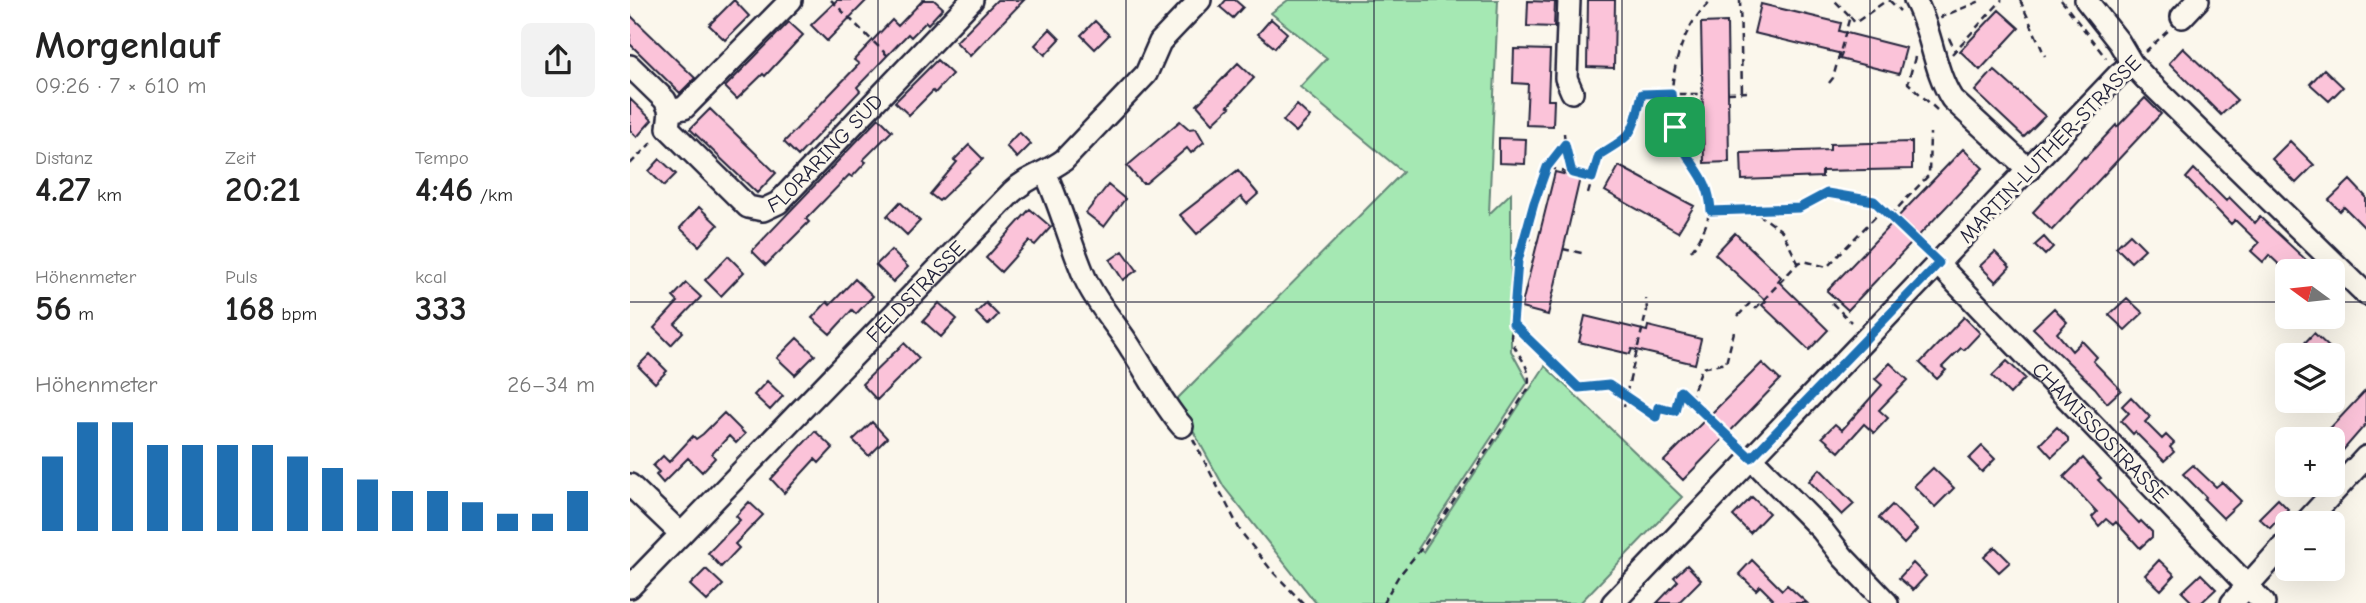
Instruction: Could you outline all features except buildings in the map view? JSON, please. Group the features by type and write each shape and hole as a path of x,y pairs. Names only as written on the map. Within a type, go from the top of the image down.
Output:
{"street":[{"path":"669,120 791,0"},
{"name":"FLORARING SÜD","path":"630,66 665,100 669,120 748,207 763,210 778,203 972,0"},
{"name":"FELDSTRASSE","path":"630,587 1024,180 1045,172 1064,160 1146,74 1160,42 1200,0"},
{"path":"1569,0 1566,78 1572,92"},
{"path":"2086,0 2119,42 2126,69 2366,295"},
{"path":"2182,17 2198,0"},
{"path":"1910,8 1925,22 1944,86 1952,99 2029,170"},
{"name":"MARTIN-LUTHER-STRASSE","path":"1613,603 2126,69"},
{"path":"1045,172 1058,200 1084,276 1098,304 1132,348 1169,411 1182,426"},
{"name":"CHAMISSOSTRASSE","path":"1938,264 2264,603"},
{"path":"2316,511 2366,457"},
{"path":"1751,458 1822,530 1843,557 1887,603"},
{"path":"630,485 681,534"},
{"path":"2232,603 2275,555"}],"path":[{"path":"831,0 902,71"},
{"path":"1691,251 1701,237 1711,211 1707,186 1680,143 1671,93 1676,63 1688,33 1703,7 1712,0"},
{"path":"1740,0 1742,93"},
{"path":"1834,0 1855,23 1888,0 1910,8"},
{"path":"1955,51 1941,17 1983,0"},
{"path":"1938,67 2002,0"},
{"path":"2020,0 2045,56"},
{"path":"2061,0 2126,69"},
{"path":"1829,83 1833,78 1850,16"},
{"name":"MARTIN-LUTHER-STRASSE","path":"2126,69 2182,17"},
{"path":"1916,50 1908,83 1939,113"},
{"path":"1728,93 1749,93"},
{"path":"1588,194 1599,155 1626,138 1633,130 1642,94 1702,94"},
{"path":"630,164 663,131 669,120"},
{"path":"1564,133 1572,173"},
{"path":"1890,216 1929,175 1930,133"},
{"path":"1383,603 1398,577 1425,544 1528,389 1530,379 1526,363 1513,344 1511,336 1518,261 1547,167 1565,144"},
{"path":"1547,167 1592,178"},
{"path":"1711,211 1799,208 1827,193 1874,201 1938,264"},
{"path":"1755,309 1798,263 1804,261 1827,267 1883,209"},
{"path":"1753,210 1782,231 1798,263"},
{"path":"1525,237 1537,242"},
{"path":"1563,249 1582,253"},
{"path":"1624,407 1647,310 1646,299"},
{"path":"1738,317 1750,303"},
{"path":"1832,303 1851,322"},
{"path":"1513,324 1579,388 1609,385 1656,417 1658,407 1675,411 1680,391 1751,458"},
{"path":"1690,400 1702,368 1726,363 1734,332"},
{"path":"1182,426 1192,437 1241,532 1272,572 1303,603"}],"green space":[{"path":"1288,0 1498,0 1489,214 1511,193 1511,351 1528,382 1418,549 1423,552 1545,366 1682,497 1580,603 1316,603 1224,487 1176,400 1403,172 1300,87 1327,58 1271,13"}],"route":[{"path":"1671,93 1675,127 1680,143 1707,186 1711,211 1799,208 1827,193 1874,201 1939,263 1751,458 1680,391 1675,411 1658,407 1656,417 1609,385 1579,388 1513,324 1518,261 1534,203 1547,167 1565,144 1572,173 1592,178 1599,155 1626,138 1633,130 1642,94 1671,93"}]}
